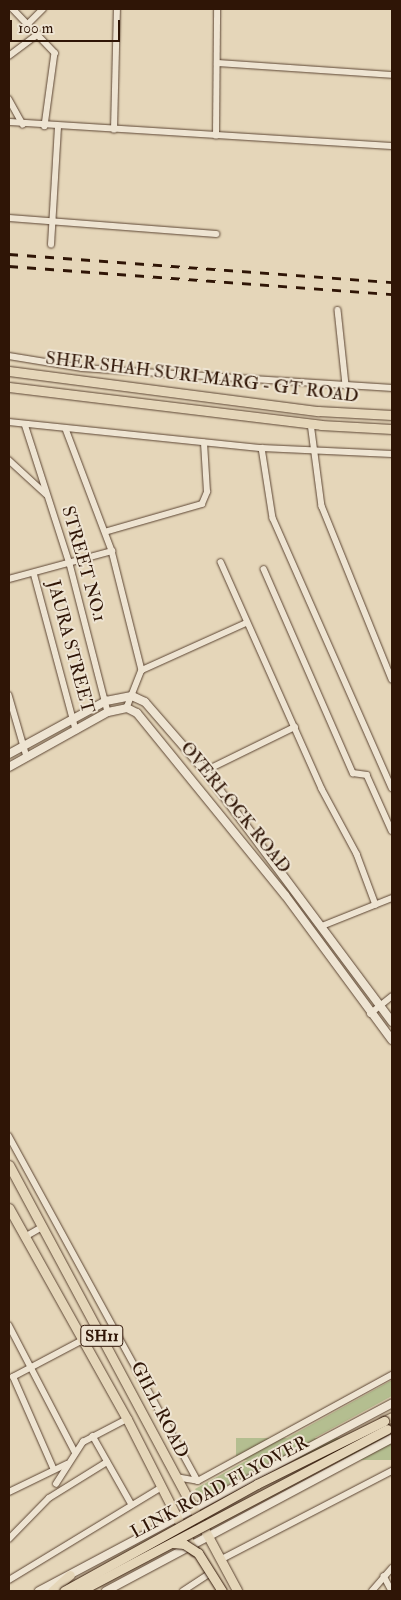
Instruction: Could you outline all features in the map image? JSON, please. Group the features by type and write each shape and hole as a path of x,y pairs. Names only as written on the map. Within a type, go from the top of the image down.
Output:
{"main road":[{"name":"SHER SHAH SURI MARG - GT ROAD","path":"9,371 318,411 392,415"},
{"name":"SHER SHAH SURI MARG - GT ROAD","path":"9,387 311,423 392,429"},
{"name":"GILL ROAD","path":"9,1165 237,1591"},
{"name":"GILL ROAD","path":"9,1208 127,1419 192,1547 217,1591"},
{"name":"LINK ROAD FLYOVER","path":"58,1590 257,1484 392,1417"},
{"name":"LINK ROAD FLYOVER","path":"80,1591 392,1426"},
{"path":"169,1543 184,1544 198,1553 222,1591"},
{"path":"58,1590 70,1576"}],"street":[{"path":"13,9 55,53 45,126"},
{"path":"28,24 43,9"},
{"path":"114,130 117,9"},
{"path":"217,9 219,21"},
{"path":"216,136 217,63 219,21 222,9"},
{"path":"9,56 38,34"},
{"path":"217,63 392,75"},
{"path":"9,99 23,124"},
{"path":"9,122 58,127 392,146"},
{"path":"51,245 58,127"},
{"path":"9,218 216,234"},
{"path":"338,310 346,384"},
{"path":"9,356 82,368 392,388"},
{"path":"9,422 262,448 392,454"},
{"path":"311,423 312,450 322,506 392,679"},
{"name":"STREET NO.1","path":"25,424 70,564 108,712"},
{"path":"9,767 108,712 127,708 142,670 112,551 66,429"},
{"path":"105,532 202,504 207,492 204,443"},
{"path":"262,448 270,511 392,788"},
{"path":"9,460 12,466 47,496"},
{"path":"9,579 70,564 112,551"},
{"path":"221,562 246,623 357,854 376,905"},
{"path":"264,569 353,774 367,776 392,831"},
{"name":"JAURA STREET","path":"34,573 76,730"},
{"path":"142,670 246,623"},
{"path":"9,695 22,746 27,756"},
{"path":"9,754 73,717 106,701 132,696"},
{"name":"OVERLOCK ROAD","path":"132,696 158,715 205,771 392,1022"},
{"name":"OVERLOCK ROAD","path":"127,708 145,719 251,852 370,1014 392,1040"},
{"path":"205,771 295,727"},
{"path":"322,926 392,898"},
{"path":"370,1014 392,996"},
{"path":"9,1136 198,1481"},
{"path":"25,1237 42,1227"},
{"path":"9,1325 75,1452"},
{"path":"53,1468 14,1380 17,1372 83,1340"},
{"path":"176,1478 198,1481 392,1375"},
{"path":"39,1591 392,1404"},
{"path":"56,1484 75,1452 93,1436 127,1419"},
{"path":"93,1436 132,1505"},
{"path":"106,1591 192,1547 392,1438"},
{"path":"9,1540 49,1498 107,1462"},
{"path":"9,1492 53,1468 67,1464"},
{"path":"220,1560 392,1472"},
{"path":"9,1580 162,1487"},
{"path":"372,1591 392,1568"},
{"path":"183,1591 208,1575"},
{"path":"384,1576 392,1590"}],"green space":[{"path":"392,1380 392,1396 202,1499 195,1489"},
{"path":"236,1438 392,1438 392,1460 236,1460"}],"railway":[{"path":"9,254 392,282"},
{"path":"9,266 392,294"}]}
